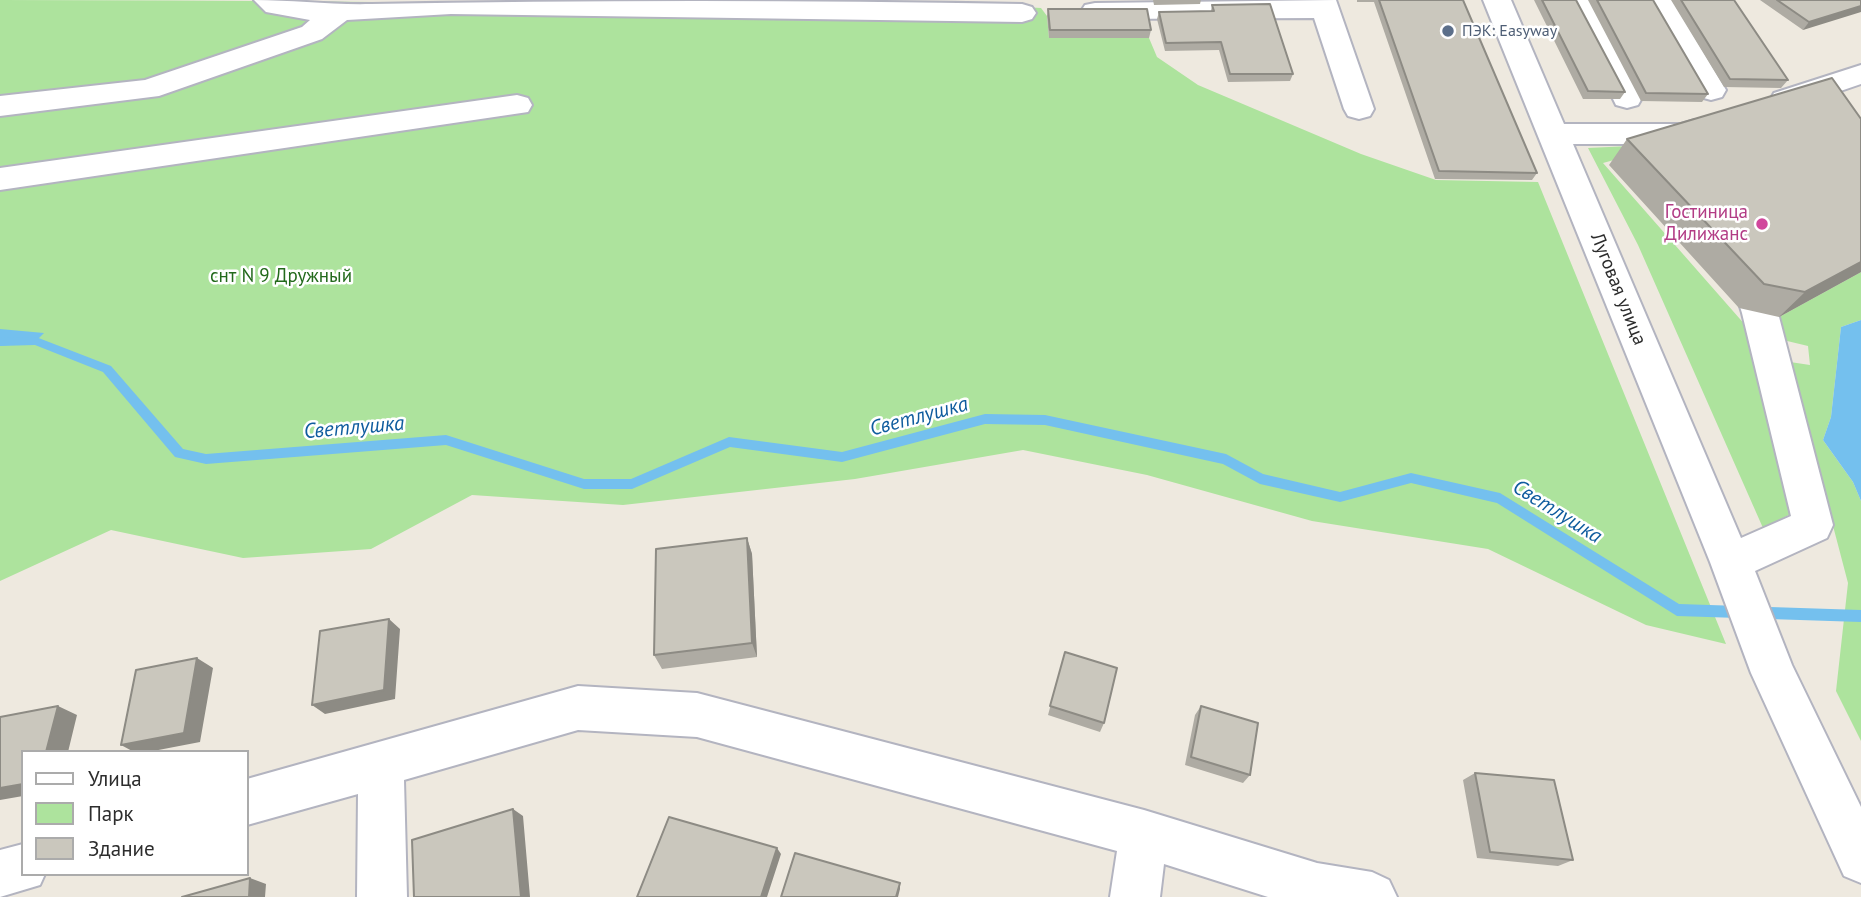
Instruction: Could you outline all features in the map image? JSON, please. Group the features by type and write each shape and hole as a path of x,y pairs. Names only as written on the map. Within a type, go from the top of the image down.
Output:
{"street":[{"path":"268,0 276,6 306,12 451,6 842,5 1022,13"},
{"name":"Луговая улица","path":"1497,0 1773,673 1861,859"},
{"path":"1578,0 1627,97"},
{"path":"1658,0 1711,90"},
{"path":"1086,11 1323,5 1359,109"},
{"path":"0,106 148,89 312,33 340,12"},
{"path":"1759,108 1861,74"},
{"path":"0,179 517,105"},
{"path":"1554,134 1682,134 1721,121"},
{"path":"1733,235 1760,313 1812,525 1733,570"},
{"path":"248,802 578,708 697,715 1144,834 1317,888 1372,897"},
{"path":"381,763 382,897"},
{"path":"1135,897 1144,834"},
{"path":"0,874 21,869"}],"green space":[{"name":"снт N 9 Дружный","path":"0,0 911,4 1041,8 1047,16 1049,38 1149,38 1157,57 1198,85 1361,154 1436,180 1538,182 1726,644 1646,625 1488,549 1312,521 1147,475 1023,450 855,479 623,505 472,495 371,549 243,558 111,530 0,581"},
{"path":"1672,144 1603,163 1747,327 1791,514 1763,528 1638,245 1588,148"},
{"path":"1861,272 1861,320 1841,327 1831,417 1823,440 1853,482 1861,501 1861,741 1836,691 1848,583 1790,362 1810,365 1808,346 1783,340 1779,317"}],"water":[{"path":"1861,320 1861,501 1853,482 1823,440 1831,417 1841,327"},
{"path":"0,329 44,333 36,341 0,346"}],"building":[{"path":"1379,0 1463,0 1537,173 1439,171"},
{"path":"1542,0 1576,0 1625,92 1588,91"},
{"path":"1597,0 1653,0 1708,94 1646,93"},
{"path":"1681,0 1734,0 1788,80 1730,79"},
{"path":"1777,0 1861,0 1861,6 1809,22"},
{"path":"1270,4 1293,74 1230,74 1221,42 1166,43 1159,12 1214,11 1212,5"},
{"path":"1048,9 1147,9 1151,30 1050,30"},
{"name":"Гостиница Дилижанс","path":"1832,78 1861,119 1861,262 1805,292 1764,284 1627,139"},
{"path":"747,538 752,643 654,655 656,549"},
{"path":"389,619 384,690 312,705 320,631"},
{"path":"1065,652 1117,668 1104,723 1050,706"},
{"path":"197,658 184,733 121,745 136,670"},
{"path":"58,706 47,750 21,750 21,784 0,788 0,717"},
{"path":"1201,706 1258,723 1250,775 1191,757"},
{"path":"1475,773 1554,780 1573,860 1490,852"},
{"path":"513,809 521,897 414,897 412,840"},
{"path":"669,817 777,848 761,897 637,897"},
{"path":"795,853 900,883 896,897 781,897"},
{"path":"250,878 249,897 182,897"}],"waterway":[{"name":"Светлушка","path":"0,342 36,341 107,369 179,453 206,459 446,440 584,484 632,484 729,442 842,457 985,419 1045,420 1226,459 1260,479 1340,497 1411,478 1500,498 1677,610 1861,616"}],"place":[{"name":"ПЭК: Easyway","path":"1448,31"},
{"name":"Гостиница Дилижанс","path":"1762,224"}]}
